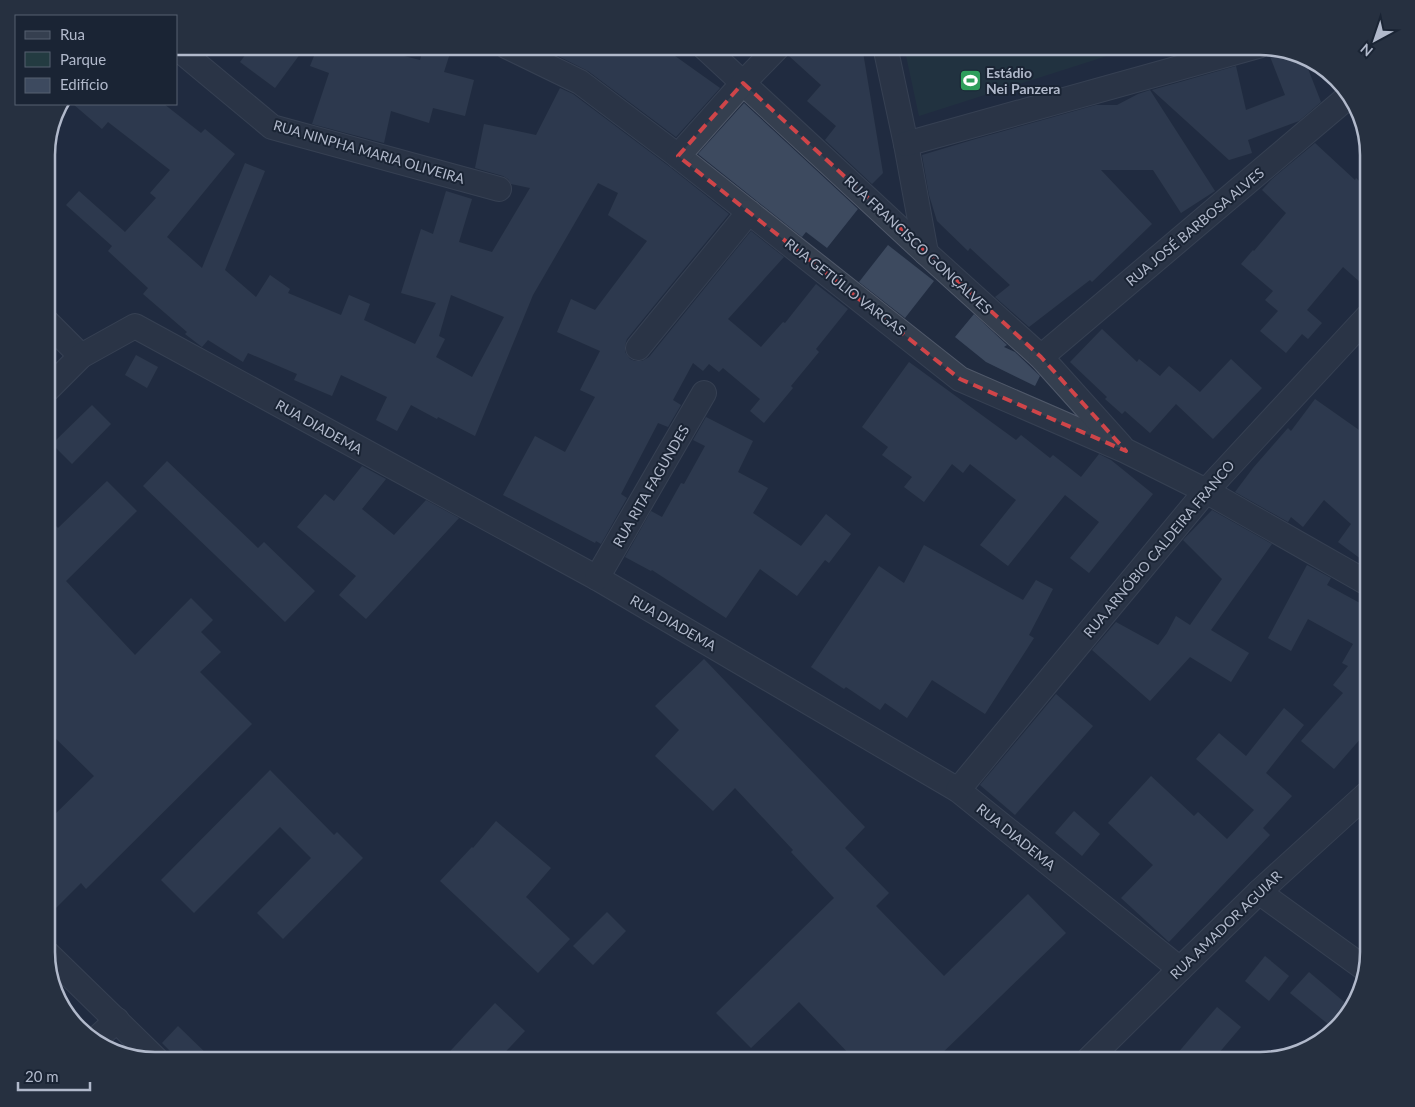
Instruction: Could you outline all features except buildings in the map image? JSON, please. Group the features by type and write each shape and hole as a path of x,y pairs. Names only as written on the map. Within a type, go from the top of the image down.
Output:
{"street":[{"name":"RUA NINPHA MARIA OLIVEIRA","path":"186,55 272,127 498,189"},
{"name":"RUA GETÚLIO VARGAS","path":"524,55 580,82 678,156 960,379 1126,452 1206,491 1360,579"},
{"name":"RUA FRANCISCO GONÇALVES","path":"713,55 1041,357 1126,452"},
{"path":"678,156 771,55"},
{"path":"887,55 926,253"},
{"path":"906,144 1226,55"},
{"name":"RUA JOSÉ BARBOSA ALVES","path":"1041,357 1343,100"},
{"path":"638,348 749,212"},
{"name":"RUA ARNÓBIO CALDEIRA FRANCO","path":"958,790 1206,491 1360,325"},
{"name":"RUA DIADEMA","path":"81,356 135,326 597,578 958,790 1180,968"},
{"path":"55,330 81,356 55,382"},
{"name":"RUA RITA FAGUNDES","path":"597,578 704,393"},
{"name":"RUA AMADOR AGUIAR","path":"1104,1052 1180,968 1259,892 1360,800"},
{"path":"1259,892 1359,964"},
{"path":"55,961 148,1051"},
{"path":"100,1035 116,1020"}],"highlighted area":[{"path":"743,83 1041,357 1126,451 960,379 678,156"}],"green space":[{"name":"Estádio Nei Panzera","path":"906,55 1110,55 919,116"}],"place":[{"name":"Estádio Nei Panzera","path":"970,81"}]}
